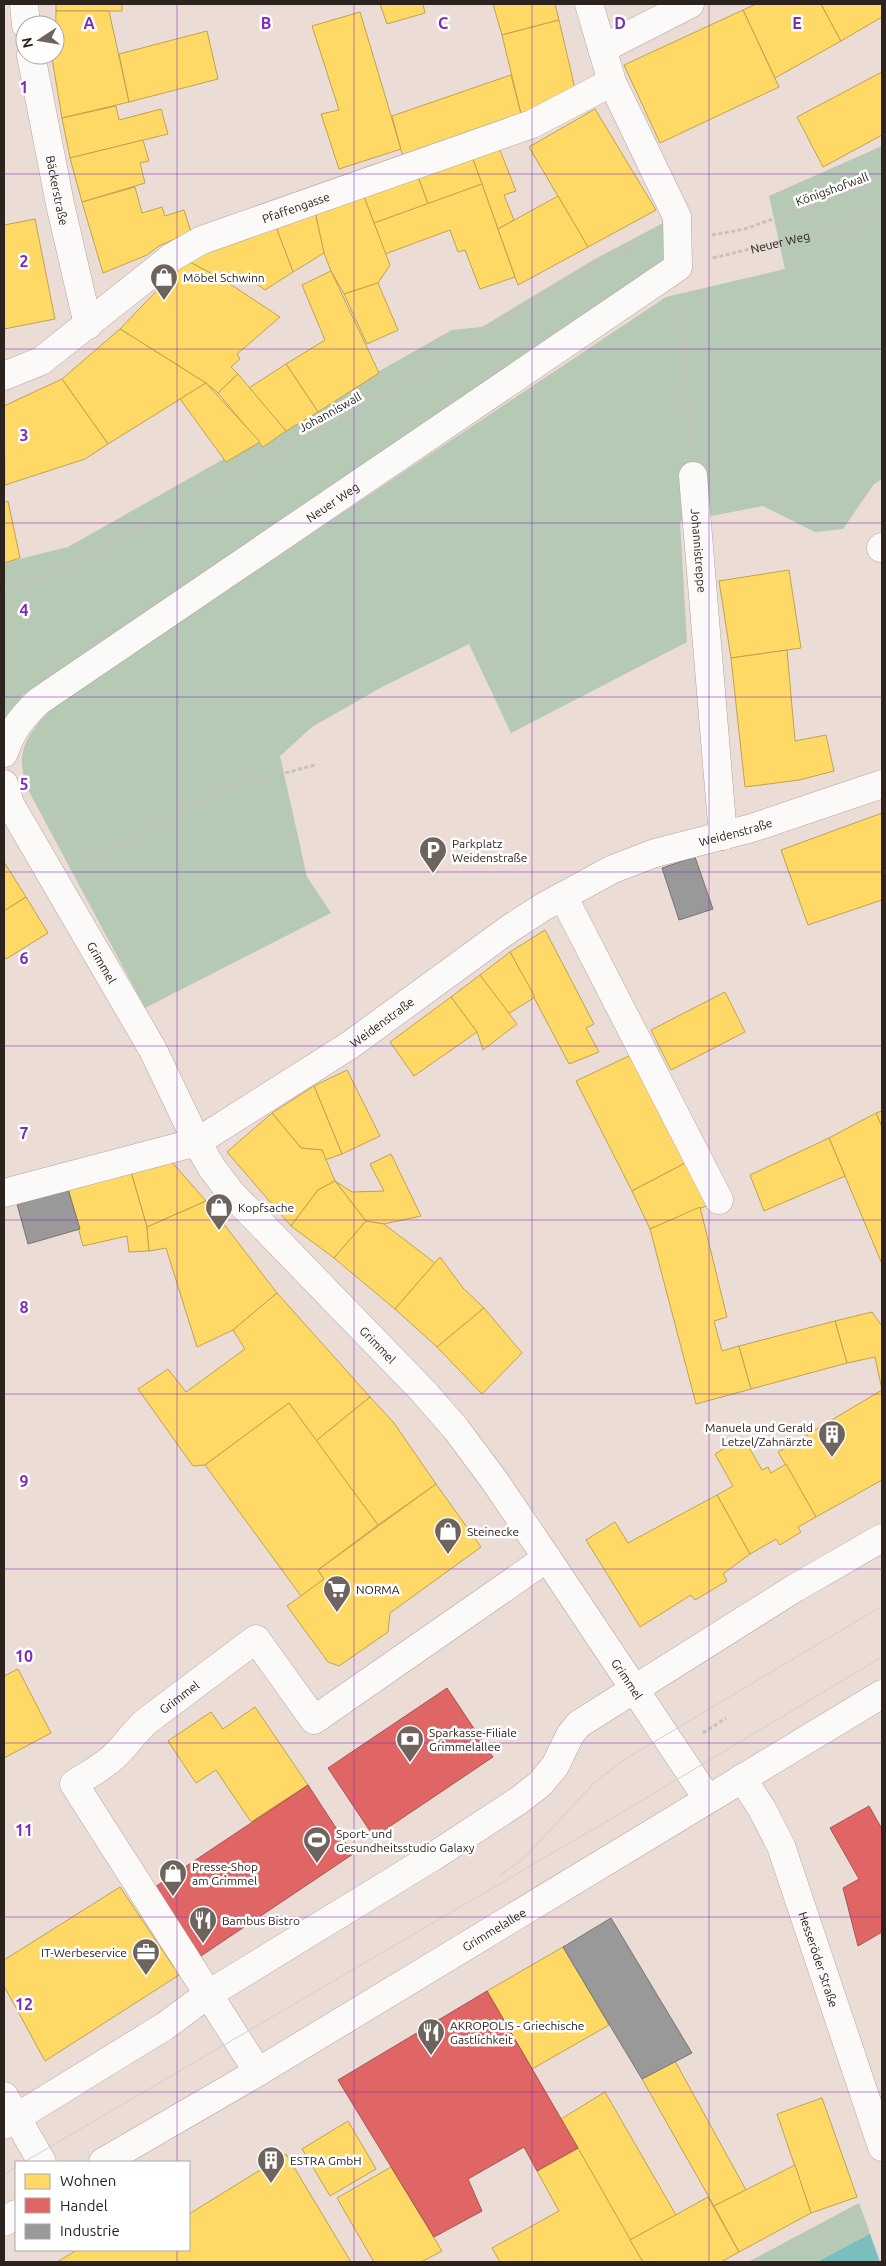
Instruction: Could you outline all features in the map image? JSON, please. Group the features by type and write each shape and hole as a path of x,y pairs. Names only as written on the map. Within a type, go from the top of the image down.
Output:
{"street":[{"path":"589,4 612,82 677,217 678,267"},
{"path":"602,49 690,4"},
{"name":"Bäckerstraße","path":"32,65 60,204 88,325"},
{"name":"Pfaffengasse","path":"4,376 41,361 172,256 202,240 532,124 612,82"},
{"name":"Neuer Weg","path":"4,753 8,738 21,718 39,701 678,267"},
{"name":"Johannistreppe","path":"692,476 723,836"},
{"name":"Weidenstraße","path":"197,1142 350,1045 509,929 563,896 633,861 723,836 882,784"},
{"name":"Grimmel","path":"6,799 153,1050 197,1142 212,1168 232,1193 416,1383 456,1429 494,1480 707,1798"},
{"path":"563,896 719,1200"},
{"path":"4,1193 197,1142"},
{"path":"41,2161 8,2113 165,2026 207,1995 434,1856 518,1801 540,1784 555,1766 570,1735 579,1724 795,1588 882,1538"},
{"name":"Grimmel","path":"258,2072 207,1995 74,1784 110,1760 127,1744 135,1730 256,1639 314,1720 547,1558"},
{"name":"Grimmelallee","path":"105,2161 258,2072 707,1798 882,1694"},
{"name":"Hesseröder Straße","path":"742,1778 762,1809 780,1846 882,2147"},
{"path":"4,2222 15,2215"}],"path":[{"name":"Königshofwall","path":"745,229 882,180"},
{"name":"Neuer Weg","path":"678,267 882,217"},
{"name":"Johanniswall","path":"4,588 44,577 338,419 619,251 648,240"},
{"path":"678,267 692,476"},
{"path":"53,880 221,790 315,765"}],"green space":[{"path":"882,146 882,479 874,484 843,529 815,532 763,506 680,522 687,642 511,733 469,644 382,687 312,727 280,756 307,877 331,913 145,1008 26,786 23,773 23,752 30,735 51,707 666,297 785,269 769,196"},
{"path":"665,222 665,260 23,695 4,723 4,563 68,547 452,330 482,327 595,259"},
{"path":"859,2203 870,2233 817,2262 748,2262"}],"water":[{"path":"882,2227 882,2262 817,2262"}],"pier":[{"path":"882,2224 882,2262 880,2262 869,2231"}],"building: Wohnen":[{"path":"56,4 122,4 122,11 56,11"},
{"path":"380,4 423,4 425,13 387,24"},
{"path":"493,4 555,4 559,20 502,35"},
{"path":"756,4 821,4 841,41 775,78 743,10"},
{"path":"821,4 882,4 882,17 841,41"},
{"path":"743,10 779,87 660,143 624,65"},
{"path":"56,11 109,11 129,102 62,118 53,65 65,65 65,15 56,15"},
{"path":"360,12 401,149 339,169 321,114 339,110 312,26"},
{"path":"559,20 576,93 523,122 502,35"},
{"path":"207,31 218,79 129,102 119,54"},
{"path":"882,72 882,135 823,167 797,117"},
{"path":"511,75 523,122 404,161 392,116"},
{"path":"116,106 119,120 161,109 168,134 70,158 62,118"},
{"path":"595,109 656,210 588,247 529,147"},
{"path":"143,140 149,161 140,163 145,183 82,202 70,158"},
{"path":"498,145 516,191 504,195 514,220 498,229 471,154"},
{"path":"471,154 482,184 428,204 417,174"},
{"path":"417,174 428,204 374,223 363,194"},
{"path":"482,184 515,277 480,289 465,250 458,252 450,230 385,254 374,223"},
{"path":"135,187 142,213 162,207 165,216 184,210 191,232 159,246 147,255 103,273 82,202"},
{"path":"363,194 390,265 378,283 344,294 331,271 324,253 315,212"},
{"path":"558,196 588,247 518,285 498,229"},
{"path":"315,212 324,253 293,272 276,227"},
{"path":"35,219 55,319 4,329 4,225"},
{"path":"276,227 293,272 265,290 250,279 245,280 240,273 227,282 186,260"},
{"path":"186,260 227,282 280,317 237,354 240,359 231,367 238,374 218,393 206,383 120,329"},
{"path":"331,271 379,373 318,412 286,364 325,340 302,285"},
{"path":"378,283 398,330 367,344 344,294"},
{"path":"120,329 206,383 108,444 62,379"},
{"path":"286,364 318,412 286,431 249,388"},
{"path":"238,374 286,431 263,447 218,393"},
{"path":"62,379 108,444 85,459 5,485 4,406"},
{"path":"206,383 260,442 226,462 180,399"},
{"path":"8,501 20,558 4,563 4,503"},
{"path":"789,570 801,648 731,658 719,581"},
{"path":"787,650 795,741 826,735 834,771 799,780 745,787 731,658"},
{"path":"882,813 882,900 808,925 781,850"},
{"path":"4,862 26,897 4,911"},
{"path":"26,897 48,933 6,959 4,956 4,911"},
{"path":"545,930 594,1024 586,1028 599,1052 569,1064 510,952"},
{"path":"510,952 535,997 508,1014 480,975"},
{"path":"480,975 517,1024 483,1050 477,1032 451,997"},
{"path":"725,992 745,1032 671,1070 651,1030"},
{"path":"451,997 477,1032 414,1076 390,1042"},
{"path":"633,1054 689,1161 632,1191 576,1081"},
{"path":"347,1070 380,1136 342,1154 314,1086"},
{"path":"314,1086 342,1154 325,1160 322,1150 301,1148 272,1113"},
{"path":"882,1111 882,1127 876,1113"},
{"path":"272,1113 301,1148 322,1150 335,1181 318,1190 291,1226 227,1152"},
{"path":"876,1113 882,1127 882,1264 829,1138"},
{"path":"829,1138 845,1176 764,1211 750,1175"},
{"path":"391,1154 421,1216 384,1224 366,1221 335,1181 352,1192 384,1191 370,1164"},
{"path":"171,1161 206,1201 147,1227 131,1172"},
{"path":"689,1161 711,1204 650,1229 632,1191"},
{"path":"131,1172 147,1227 149,1251 129,1252 127,1236 83,1246 68,1189"},
{"path":"335,1181 366,1221 334,1258 291,1226 318,1190"},
{"path":"206,1201 277,1293 233,1330 197,1347 166,1248 149,1251 147,1227"},
{"path":"700,1207 727,1317 714,1321 722,1351 739,1346 751,1389 696,1404 650,1229"},
{"path":"366,1221 384,1224 435,1263 395,1309 334,1258"},
{"path":"440,1257 463,1288 484,1308 437,1347 395,1309"},
{"path":"277,1293 370,1397 316,1441 289,1403 205,1465 193,1466 138,1389 168,1369 186,1392 245,1349 233,1330"},
{"path":"484,1308 522,1353 482,1394 437,1347"},
{"path":"872,1312 882,1326 882,1390 875,1357 847,1363 835,1321"},
{"path":"835,1321 847,1363 751,1389 739,1346"},
{"name":"Manuela und Gerald Letzel/Zahnärzte","path":"882,1390 882,1480 816,1517 778,1452"},
{"path":"370,1397 394,1423 436,1484 378,1525 316,1441"},
{"path":"289,1403 378,1525 318,1570 324,1579 301,1596 205,1465"},
{"path":"743,1437 762,1470 768,1467 771,1473 786,1464 816,1517 798,1527 801,1532 780,1545 776,1539 750,1554 717,1495 733,1486 715,1454"},
{"path":"436,1484 481,1547 390,1613 388,1632 339,1666 328,1662 287,1606 324,1579 318,1570"},
{"path":"717,1495 750,1554 723,1574 727,1581 695,1600 691,1595 640,1627 586,1540 615,1522 628,1543"},
{"path":"18,1669 51,1733 4,1758 4,1676"},
{"path":"255,1707 308,1785 251,1822 216,1770 196,1783 168,1741 211,1712 223,1729"},
{"path":"120,1887 179,1975 45,2061 4,1986 4,1960"},
{"path":"563,1947 609,2025 532,2069 487,1991"},
{"path":"675,2061 746,2190 714,2206 642,2079"},
{"path":"605,2092 676,2215 630,2240 561,2119"},
{"path":"822,2098 857,2197 811,2213 777,2114"},
{"path":"348,2121 376,2169 330,2196 302,2149"},
{"path":"578,2148 643,2262 500,2262 492,2248 559,2211 537,2171"},
{"name":"ESTRA GmbH","path":"286,2154 351,2262 57,2262 75,2251 190,2251 190,2213"},
{"path":"795,2165 811,2213 739,2252 714,2206"},
{"path":"391,2167 442,2251 421,2262 374,2262 337,2198"},
{"path":"708,2197 739,2252 721,2262 643,2262 630,2240"}],"building: Handel":[{"name":"Sparkasse-Filiale Grimmelallee","path":"447,1688 493,1757 374,1837 328,1768"},
{"path":"308,1785 353,1854 195,1960 149,1891"},
{"path":"869,1806 882,1829 882,1932 858,1946 843,1888 859,1879 830,1828"},
{"path":"487,1991 578,2148 537,2171 524,2147 468,2179 482,2211 434,2237 338,2080"}],"building: Industrie":[{"path":"695,857 713,909 679,920 662,868"},
{"path":"68,1189 80,1229 28,1244 17,1204"},
{"path":"611,1918 692,2053 642,2079 563,1947"}],"tram line":[{"path":"499,1876 522,1860 595,1782 627,1758 882,1606"},
{"path":"26,2161 626,1810 882,1657"},
{"path":"4,2175 15,2168"}],"place":[{"name":"Möbel Schwinn","path":"164,301"},
{"name":"Parkplatz Weidenstraße","path":"433,874"},
{"name":"Kopfsache","path":"219,1231"},
{"name":"Manuela und Gerald Letzel/Zahnärzte","path":"832,1458"},
{"name":"Steinecke","path":"448,1555"},
{"name":"NORMA","path":"337,1613"},
{"name":"Sparkasse-Filiale Grimmelallee","path":"410,1763"},
{"name":"Sport- und Gesundheitsstudio Galaxy","path":"317,1864"},
{"name":"Presse-Shop am Grimmel","path":"173,1897"},
{"name":"Bambus Bistro","path":"203,1944"},
{"name":"IT-Werbeservice","path":"146,1976"},
{"name":"AKROPOLIS - Griechische Gastlichkeit","path":"431,2056"},
{"name":"ESTRA GmbH","path":"271,2184"}]}
